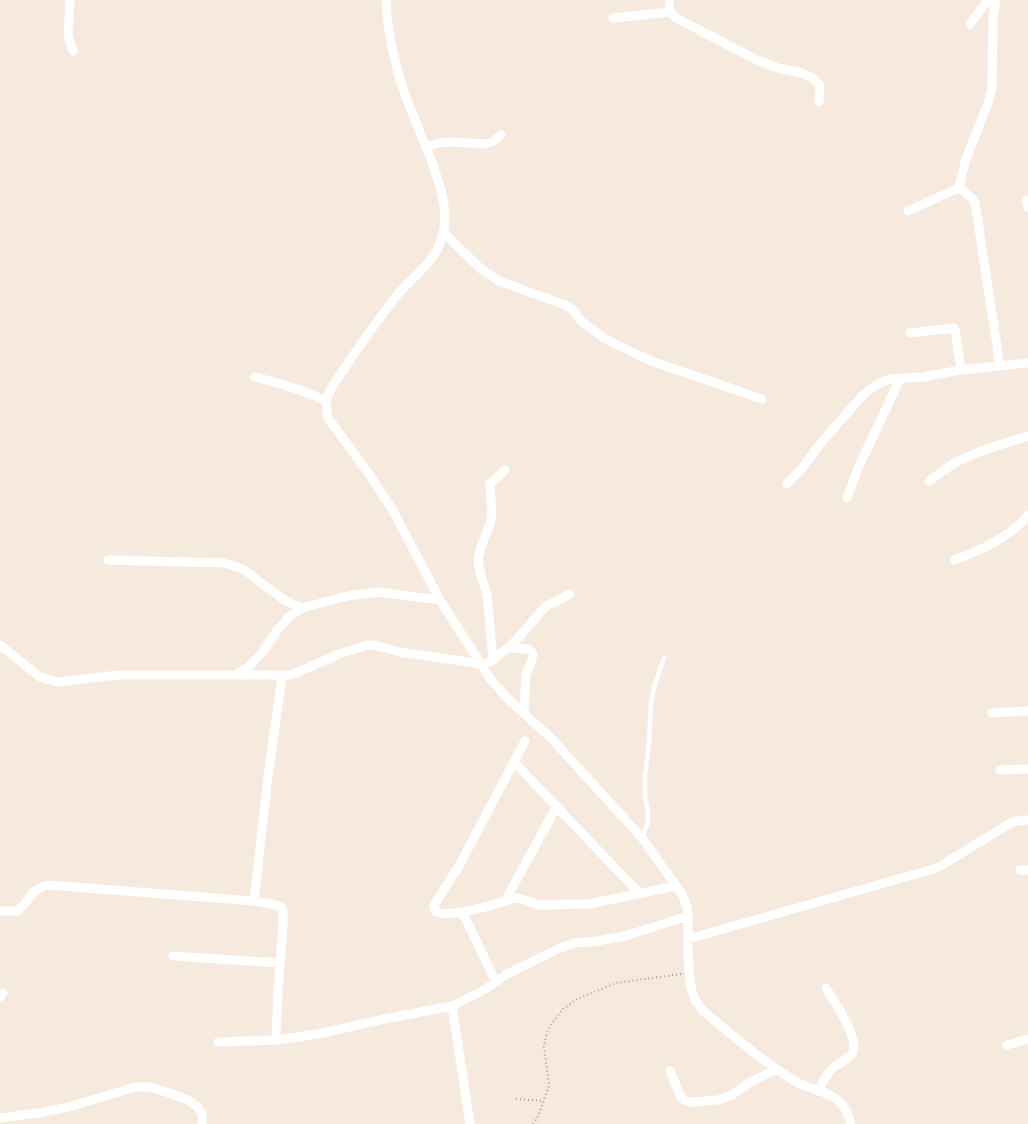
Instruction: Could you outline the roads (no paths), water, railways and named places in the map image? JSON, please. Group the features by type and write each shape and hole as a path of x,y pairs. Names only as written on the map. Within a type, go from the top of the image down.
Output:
{"street":[{"path":"70,0 68,36 73,51"},
{"path":"386,0 390,43 403,89 444,198 444,233 437,250 430,260 402,289 374,325 328,393 325,409 328,418 367,471 392,509 440,600 468,645 496,685 511,702 551,738 642,838 682,894 687,907 688,916 689,973 692,992 698,1006 777,1069 795,1081 833,1096 842,1103 848,1113 851,1124"},
{"path":"669,0 670,12 676,18 757,60 778,68 802,73 813,78 820,86 819,102"},
{"path":"970,24 988,0"},
{"path":"959,188 965,162 989,100 992,87 993,16 996,0"},
{"path":"613,18 670,12"},
{"path":"426,147 439,143 451,142 485,144 492,142 501,135"},
{"path":"908,211 959,188"},
{"path":"959,188 973,199 975,203 1000,366"},
{"path":"444,233 481,269 499,281 565,305 573,310 581,321 605,339 651,361 762,398"},
{"path":"910,333 953,328 956,329 961,370"},
{"path":"787,484 804,466 820,444 862,396 876,385 890,378 900,379 922,377 961,370 1028,363"},
{"path":"255,377 284,385 326,401"},
{"path":"847,498 859,466 900,379"},
{"path":"929,482 944,470 959,461 1028,436"},
{"path":"493,660 487,594 478,561 481,547 490,524 492,512 490,484 505,470"},
{"path":"954,560 979,551 1016,529 1027,518"},
{"path":"108,560 224,563 234,565 243,569 284,600 302,608"},
{"path":"234,675 247,668 262,653 288,617 302,608 348,596 378,592 440,600"},
{"path":"0,645 40,677 57,682 118,675 282,676 290,675 342,653 368,645 400,652 482,665 493,660 508,648 545,607 570,594"},
{"path":"508,648 529,649 533,654 526,675 524,713"},
{"path":"254,901 267,785 282,676"},
{"path":"992,713 1028,711"},
{"path":"525,740 459,866 434,905 435,911 439,914 463,912 516,898 539,905 589,904 676,886"},
{"path":"514,762 640,894"},
{"path":"1000,770 1028,769"},
{"path":"504,902 557,806"},
{"path":"688,939 937,868 1009,824 1016,821 1028,820"},
{"path":"0,911 14,911 20,909 32,893 39,888 48,885 254,901 280,906 283,911 276,1040"},
{"path":"463,912 496,982"},
{"path":"218,1042 276,1040 318,1034 452,1006 496,982 507,974 558,949 574,943 625,936 688,916"},
{"path":"173,956 280,963"},
{"path":"818,1091 827,1074 852,1055 854,1048 854,1042 847,1023 826,988"},
{"path":"452,1006 470,1124"},
{"path":"1007,1045 1028,1040"},
{"path":"670,1072 681,1097 686,1101 692,1102 718,1100 732,1095 750,1082 777,1069"},
{"path":"0,1118 64,1108 135,1087 149,1087 186,1099 198,1107 202,1114 202,1124"}],"lane":[{"path":"642,838 648,822 645,797 645,775 649,742 651,702 654,684 664,658"}]}
